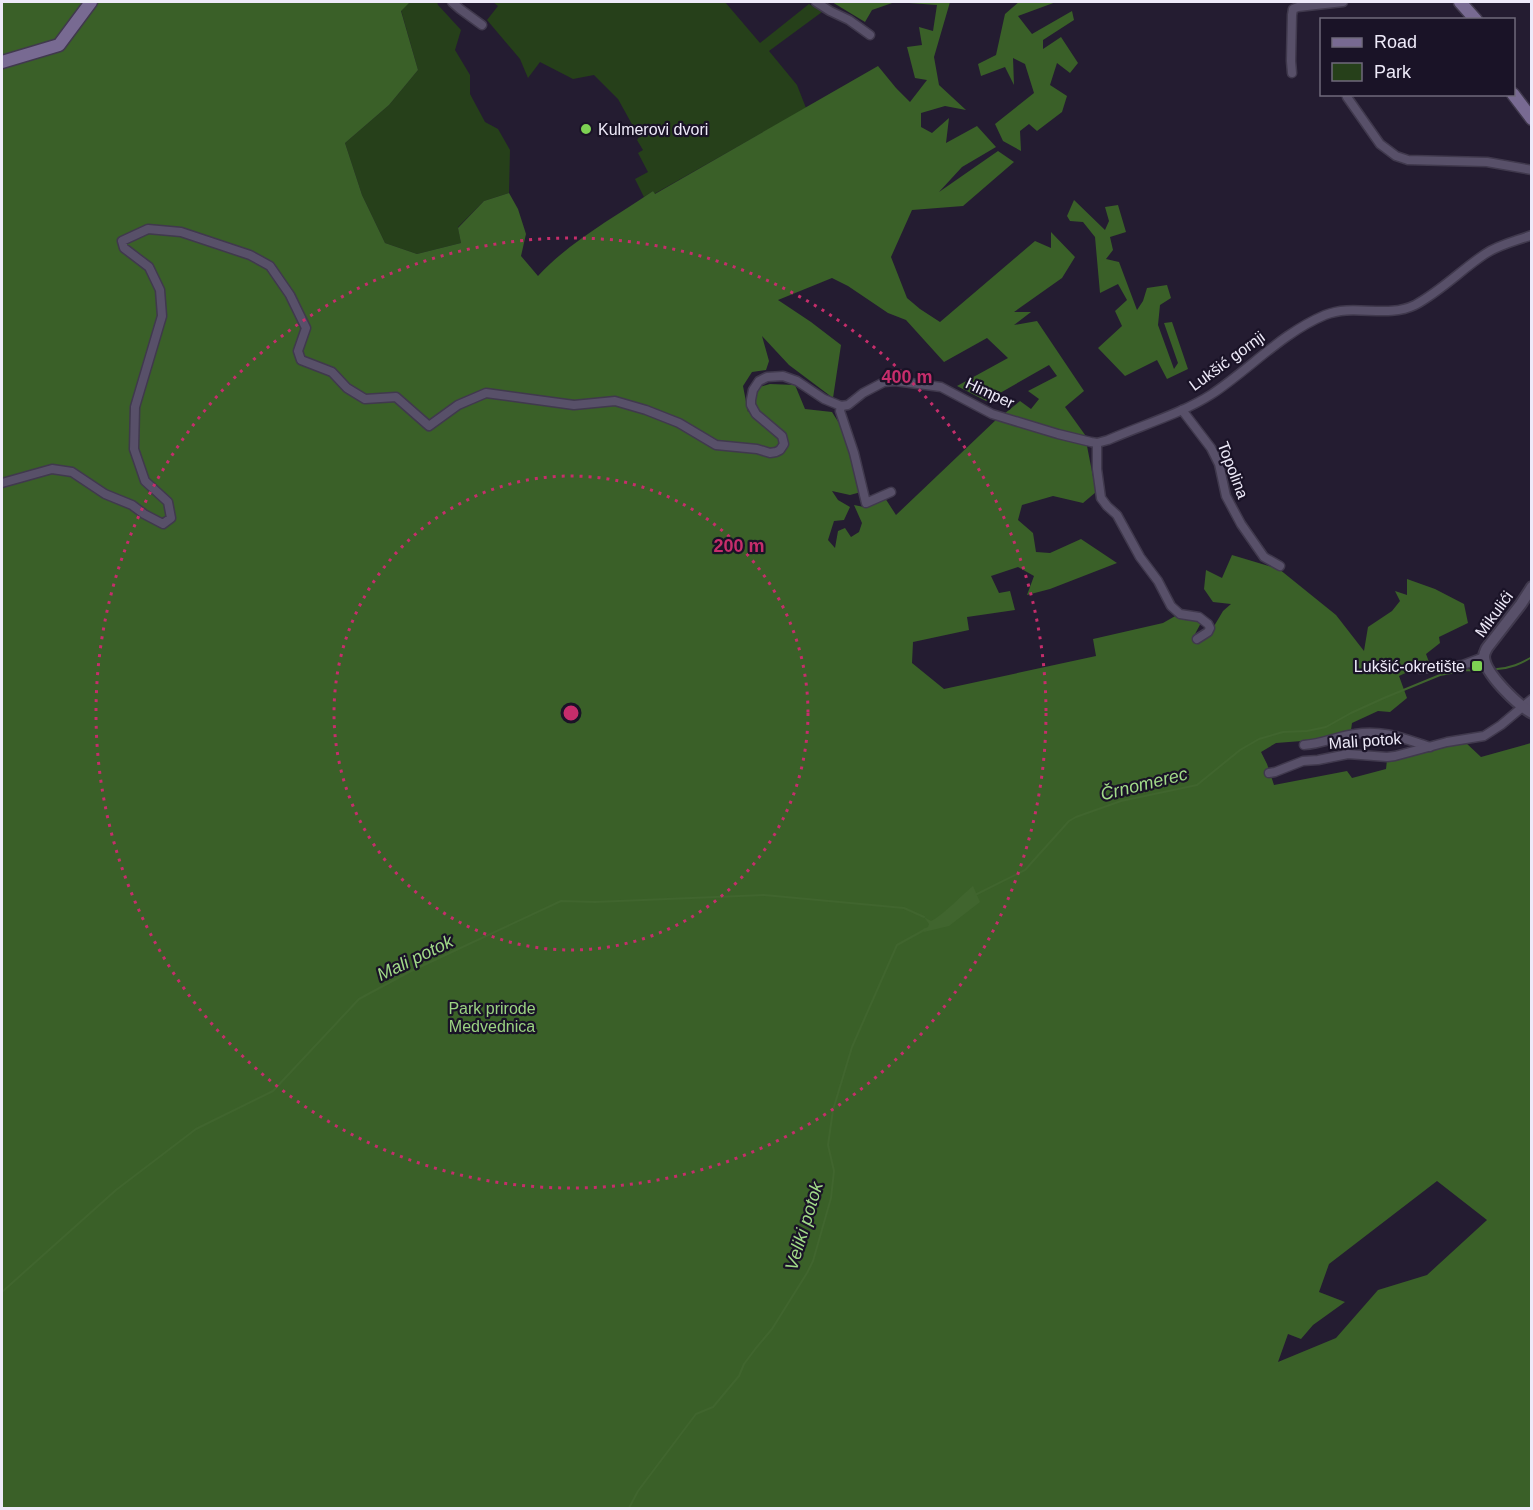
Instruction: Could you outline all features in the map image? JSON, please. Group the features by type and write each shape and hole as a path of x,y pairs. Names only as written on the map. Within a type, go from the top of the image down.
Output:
{"main road":[{"path":"2,62 58,45 91,2"},
{"path":"1460,2 1474,18"},
{"path":"1515,96 1532,119"}],"street":[{"path":"452,2 482,25"},
{"path":"816,2 849,20 870,35"},
{"path":"1292,73 1293,9 1343,2"},
{"path":"1347,97 1380,144 1401,159 1487,162 1532,170"},
{"path":"2,483 52,469 72,472 105,494 132,505 163,524 171,518 168,502 145,481 134,449 135,407 162,316 160,290 149,267 124,248 122,241 148,229 181,232 250,255 270,266 290,295 306,328 298,351 301,360 332,372 347,388 365,399 396,397 429,426 458,405 486,393 574,405 615,401 679,423 716,445 757,449 770,453 780,450 784,444 782,436 756,414 751,400 753,390 759,381 767,377 783,376 797,381 824,399 841,406 840,411 854,453 866,503 891,492"},
{"name":"Lukšić gornji","path":"1097,443 1182,410 1212,394 1284,338 1309,323 1340,311 1388,312 1408,308 1432,294 1485,254 1532,235"},
{"name":"Himper","path":"841,406 849,405 863,393 884,382 910,382 941,387 992,414 1097,443"},
{"name":"Topolina","path":"1182,410 1211,448 1219,465 1226,496 1241,524 1264,557 1280,566"},
{"path":"1097,443 1096,460 1101,498 1118,515 1140,557 1158,581 1175,611 1180,614 1199,616 1208,624 1210,628 1208,632 1197,639"},
{"name":"Mikulići","path":"1527,710 1492,674 1484,657 1487,648 1532,586"},
{"path":"1420,669 1462,665 1484,657"},
{"path":"1527,710 1532,699"},
{"name":"Mali potok","path":"1269,773 1303,761 1348,754 1387,757 1447,742 1484,736 1527,710"},
{"name":"Mali potok","path":"1304,745 1317,744 1354,734 1377,732 1430,747"}],"green space":[{"name":"Park prirode Medvednica","path":"2,2 410,2 401,11 418,70 389,105 345,143 362,195 385,243 417,254 461,243 458,228 484,201 509,193 518,209 526,234 521,256 538,276 578,241 653,191 655,194 878,66 910,102 927,80 915,78 907,47 922,45 919,27 933,31 937,5 895,2 950,2 934,57 939,85 966,110 945,106 921,113 921,127 932,133 949,118 946,143 977,126 996,147 962,167 939,192 998,151 1014,162 963,206 912,210 891,257 907,298 940,322 1035,241 1051,248 1051,232 1075,257 1062,278 1014,312 1031,312 1014,325 1037,321 1084,391 1065,407 1088,439 1004,414 1020,401 1031,409 1039,399 1028,391 1057,376 1049,365 986,401 957,386 1008,358 987,338 944,362 906,320 888,313 832,278 778,300 841,345 833,398 789,365 762,336 769,361 766,370 752,372 743,386 748,412 754,404 754,395 759,387 770,384 795,385 805,409 832,412 844,431 861,492 850,495 832,491 838,500 850,507 844,520 834,521 828,540 835,548 838,531 845,528 851,537 859,532 862,523 854,505 864,507 885,498 896,515 999,417 1087,446 1096,492 1083,503 1053,496 1022,505 1018,520 1033,533 1036,552 1050,553 1081,539 1117,563 1050,589 1027,595 1034,576 1018,567 991,576 999,593 1010,591 1015,610 967,617 969,630 913,642 912,663 944,689 1096,656 1093,639 1163,623 1177,615 1202,621 1195,634 1207,638 1223,611 1231,604 1213,602 1204,589 1206,570 1222,578 1232,555 1279,569 1336,615 1364,651 1368,627 1392,611 1400,601 1395,591 1407,595 1407,579 1435,589 1464,604 1468,623 1439,637 1440,643 1426,654 1429,662 1399,676 1407,698 1390,712 1378,711 1352,723 1351,730 1315,740 1276,743 1261,752 1274,785 1347,771 1352,778 1386,769 1387,760 1465,742 1481,757 1531,743 1531,1508 2,1508","holes":["1437,1181 1487,1220 1427,1275 1378,1290 1336,1338 1278,1362 1288,1334 1301,1339 1313,1325 1345,1302 1319,1292 1329,1264"]},
{"path":"410,2 437,2 461,30 455,50 470,75 470,94 485,122 498,129 510,150 509,193 484,201 458,227 461,243 417,254 385,243 362,195 345,143 389,105 418,70 401,10"},
{"path":"493,2 725,2 760,43 809,4 822,12 769,51 797,85 806,108 654,194 653,191 644,197 635,179 648,172 638,153 643,150 637,140 639,137 618,99 594,75 573,79 540,62 528,78 520,59 487,20 498,6"},
{"path":"832,2 895,2 872,10 865,22"},
{"path":"1019,2 1056,2 1018,16 1032,34 1072,11 1074,20 1043,40 1043,49 1061,37 1078,63 1070,73 1057,63 1050,85 1067,96 1062,112 1037,131 1029,124 1020,131 1021,151 1003,141 995,124 1034,93 1025,64 1013,58 1014,85 1005,67 981,76 978,64 996,55 1005,14"},
{"path":"1074,200 1105,230 1109,221 1105,207 1118,205 1126,232 1110,237 1113,250 1106,259 1119,262 1137,310 1147,288 1167,285 1171,298 1160,305 1158,325 1174,369 1178,363 1164,323 1172,322 1188,369 1167,379 1157,360 1125,376 1098,348 1122,326 1115,311 1127,300 1118,284 1100,293 1095,237 1083,222 1070,221 1067,216"}],"shaded area":[{"path":"973,886 980,902 949,926 924,932 923,929 929,924 924,917 931,921 935,919"}],"waterway":[{"name":"Črnomerec","path":"1497,669 1507,668 1532,657"},
{"name":"Črnomerec","path":"975,895 1025,870 1069,821 1076,817 1121,801 1197,785 1240,750 1259,739 1283,732 1326,727 1351,713 1440,675 1467,670 1483,672"},
{"name":"Mali potok","path":"2,1292 116,1190 196,1129 273,1091 359,999 409,972 561,901 595,902 764,895 904,908 924,917"},
{"name":"Veliki potok","path":"629,1508 638,1491 696,1414 713,1407 739,1376 744,1364 772,1329 807,1273 813,1261 831,1198 834,1171 828,1145 833,1110 852,1047 897,945 926,929"}],"place":[{"name":"Kulmerovi dvori","path":"586,129"},
{"name":"Lukšić-okretište","path":"1477,666"}]}
